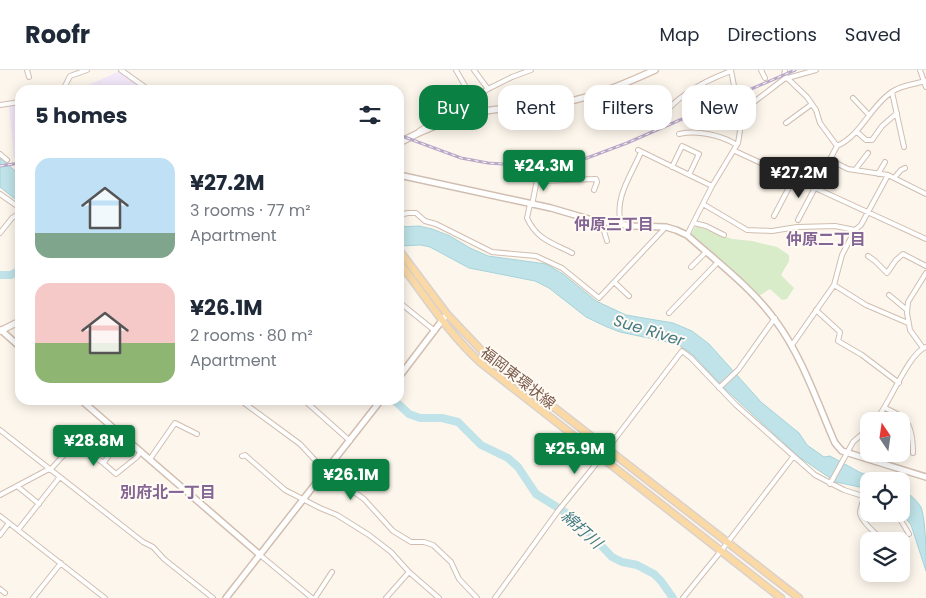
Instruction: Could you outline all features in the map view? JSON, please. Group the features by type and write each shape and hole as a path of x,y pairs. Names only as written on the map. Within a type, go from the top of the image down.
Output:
{"main road":[{"path":"488,111 544,106 582,98 609,90 655,70"},
{"path":"404,140 425,130"},
{"name":"福岡東環状線","path":"404,260 471,354 481,363 782,598"},
{"name":"福岡東環状線","path":"404,268 445,317 483,352 799,598"},
{"path":"0,330 15,323"}],"street":[{"path":"27,70 29,77"},
{"path":"66,85 70,76 86,70"},
{"path":"121,70 142,85"},
{"path":"456,70 465,85"},
{"path":"474,70 485,85"},
{"path":"488,89 531,70"},
{"path":"672,105 690,91 731,70 734,85"},
{"path":"761,70 765,78"},
{"path":"785,70 784,75 789,78 812,104 820,123 837,146"},
{"path":"756,100 779,82 816,70"},
{"path":"920,70 926,87"},
{"path":"798,220 837,146 857,132 869,115 892,92 925,81"},
{"path":"892,92 904,147"},
{"path":"854,98 869,115"},
{"path":"0,105 15,103"},
{"path":"786,123 812,104"},
{"path":"857,132 866,140 872,140 882,126 897,114"},
{"path":"416,134 420,130"},
{"path":"687,235 712,186 734,151 740,130"},
{"path":"679,134 686,132 702,133 723,138 737,145"},
{"path":"672,167 682,146 699,154 689,175"},
{"path":"621,224 618,210 623,189 640,151 712,186"},
{"path":"734,151 926,239"},
{"path":"855,170 868,153"},
{"path":"0,154 7,160"},
{"path":"830,160 855,170 888,175 926,194"},
{"path":"805,162 825,171"},
{"path":"878,174 885,162"},
{"path":"894,178 901,170 906,168"},
{"path":"538,175 527,218 536,233 545,241 572,253"},
{"path":"792,345 834,285 842,255 888,175"},
{"path":"404,176 600,221 664,227 687,235 760,301 774,318 792,345 835,443 842,451 925,476"},
{"path":"537,182 596,178 597,182 594,190"},
{"path":"774,216 794,178"},
{"path":"0,194 15,204"},
{"path":"703,204 747,230 772,231 797,227 835,226 856,230"},
{"path":"404,214 416,214 425,221 436,224 492,252 536,256 562,268 599,298 664,227"},
{"path":"0,233 15,216"},
{"path":"600,221 607,241"},
{"path":"694,223 706,226 724,235"},
{"path":"691,267 706,252"},
{"path":"868,256 887,273 903,254 926,266"},
{"path":"669,313 718,262"},
{"path":"882,412 909,364 925,347 910,330 907,310 908,302 926,273"},
{"path":"614,282 629,296"},
{"path":"834,285 866,305 908,323"},
{"path":"889,295 907,310"},
{"path":"404,306 435,331"},
{"path":"816,310 840,332 838,342 862,355 899,382"},
{"path":"404,371 445,317"},
{"path":"720,387 738,370 774,318"},
{"path":"0,330 15,343"},
{"path":"495,598 558,511 608,449 682,351 793,457 815,475 844,490 860,495"},
{"path":"87,405 260,555 313,598 332,572"},
{"path":"247,405 300,444 326,472 364,499 393,531 411,542 424,542 433,546 445,556 451,562 459,579 477,598"},
{"path":"310,405 350,441"},
{"path":"226,598 377,405"},
{"path":"885,408 907,422 912,436 913,453"},
{"path":"150,459 175,423 197,434"},
{"path":"0,430 59,478 143,542 153,547 164,559 213,598"},
{"path":"831,483 853,442 860,436"},
{"path":"102,462 127,440"},
{"path":"0,495 50,470 76,443 116,474 141,452"},
{"path":"242,456 244,455 285,490 337,515 369,535 391,552 409,572 439,598"},
{"path":"683,598 793,457"},
{"path":"18,530 59,478"},
{"path":"17,486 39,504"},
{"path":"0,516 105,598"},
{"path":"0,535 10,523"},
{"path":"445,556 449,551"},
{"path":"33,598 61,563"},
{"path":"386,598 409,572"},
{"path":"0,590 5,593"}],"shaded area":[{"path":"120,71 138,85 88,85"},
{"path":"15,105 14,158 9,106"}],"green space":[{"path":"696,226 732,239 752,241 777,247 789,255 789,261 781,275 794,288 787,299 782,300 770,289 759,296 691,234"}],"water":[{"path":"0,158 15,171 15,199 0,187"},
{"name":"Sue River","path":"419,226 432,229 450,236 488,256 546,264 563,274 596,301 626,315 673,323 692,331 709,344 761,402 799,433 807,445 824,457 830,456 860,472 860,487 836,482 799,457 723,387 692,354 677,344 620,332 607,327 586,317 549,288 535,281 469,268 430,247 421,245 404,246 404,227"},
{"path":"910,495 921,507 923,513 926,571 909,522"}],"waterway":[{"name":"綿打川","path":"0,275 11,275 15,273"},
{"name":"綿打川","path":"399,405 409,414 420,418 442,418 458,422 481,445 508,458 518,467 536,494 576,519 612,557 622,562 637,565 654,574 673,598"}],"railway":[{"path":"404,137 461,158 488,163 519,165 563,162 587,158 627,143 795,70"},
{"path":"0,166 15,164"}],"district":[{"name":"仲原三丁目","path":"614,224"},
{"name":"仲原二丁目","path":"826,239"},
{"name":"別府北一丁目","path":"168,492"}]}
